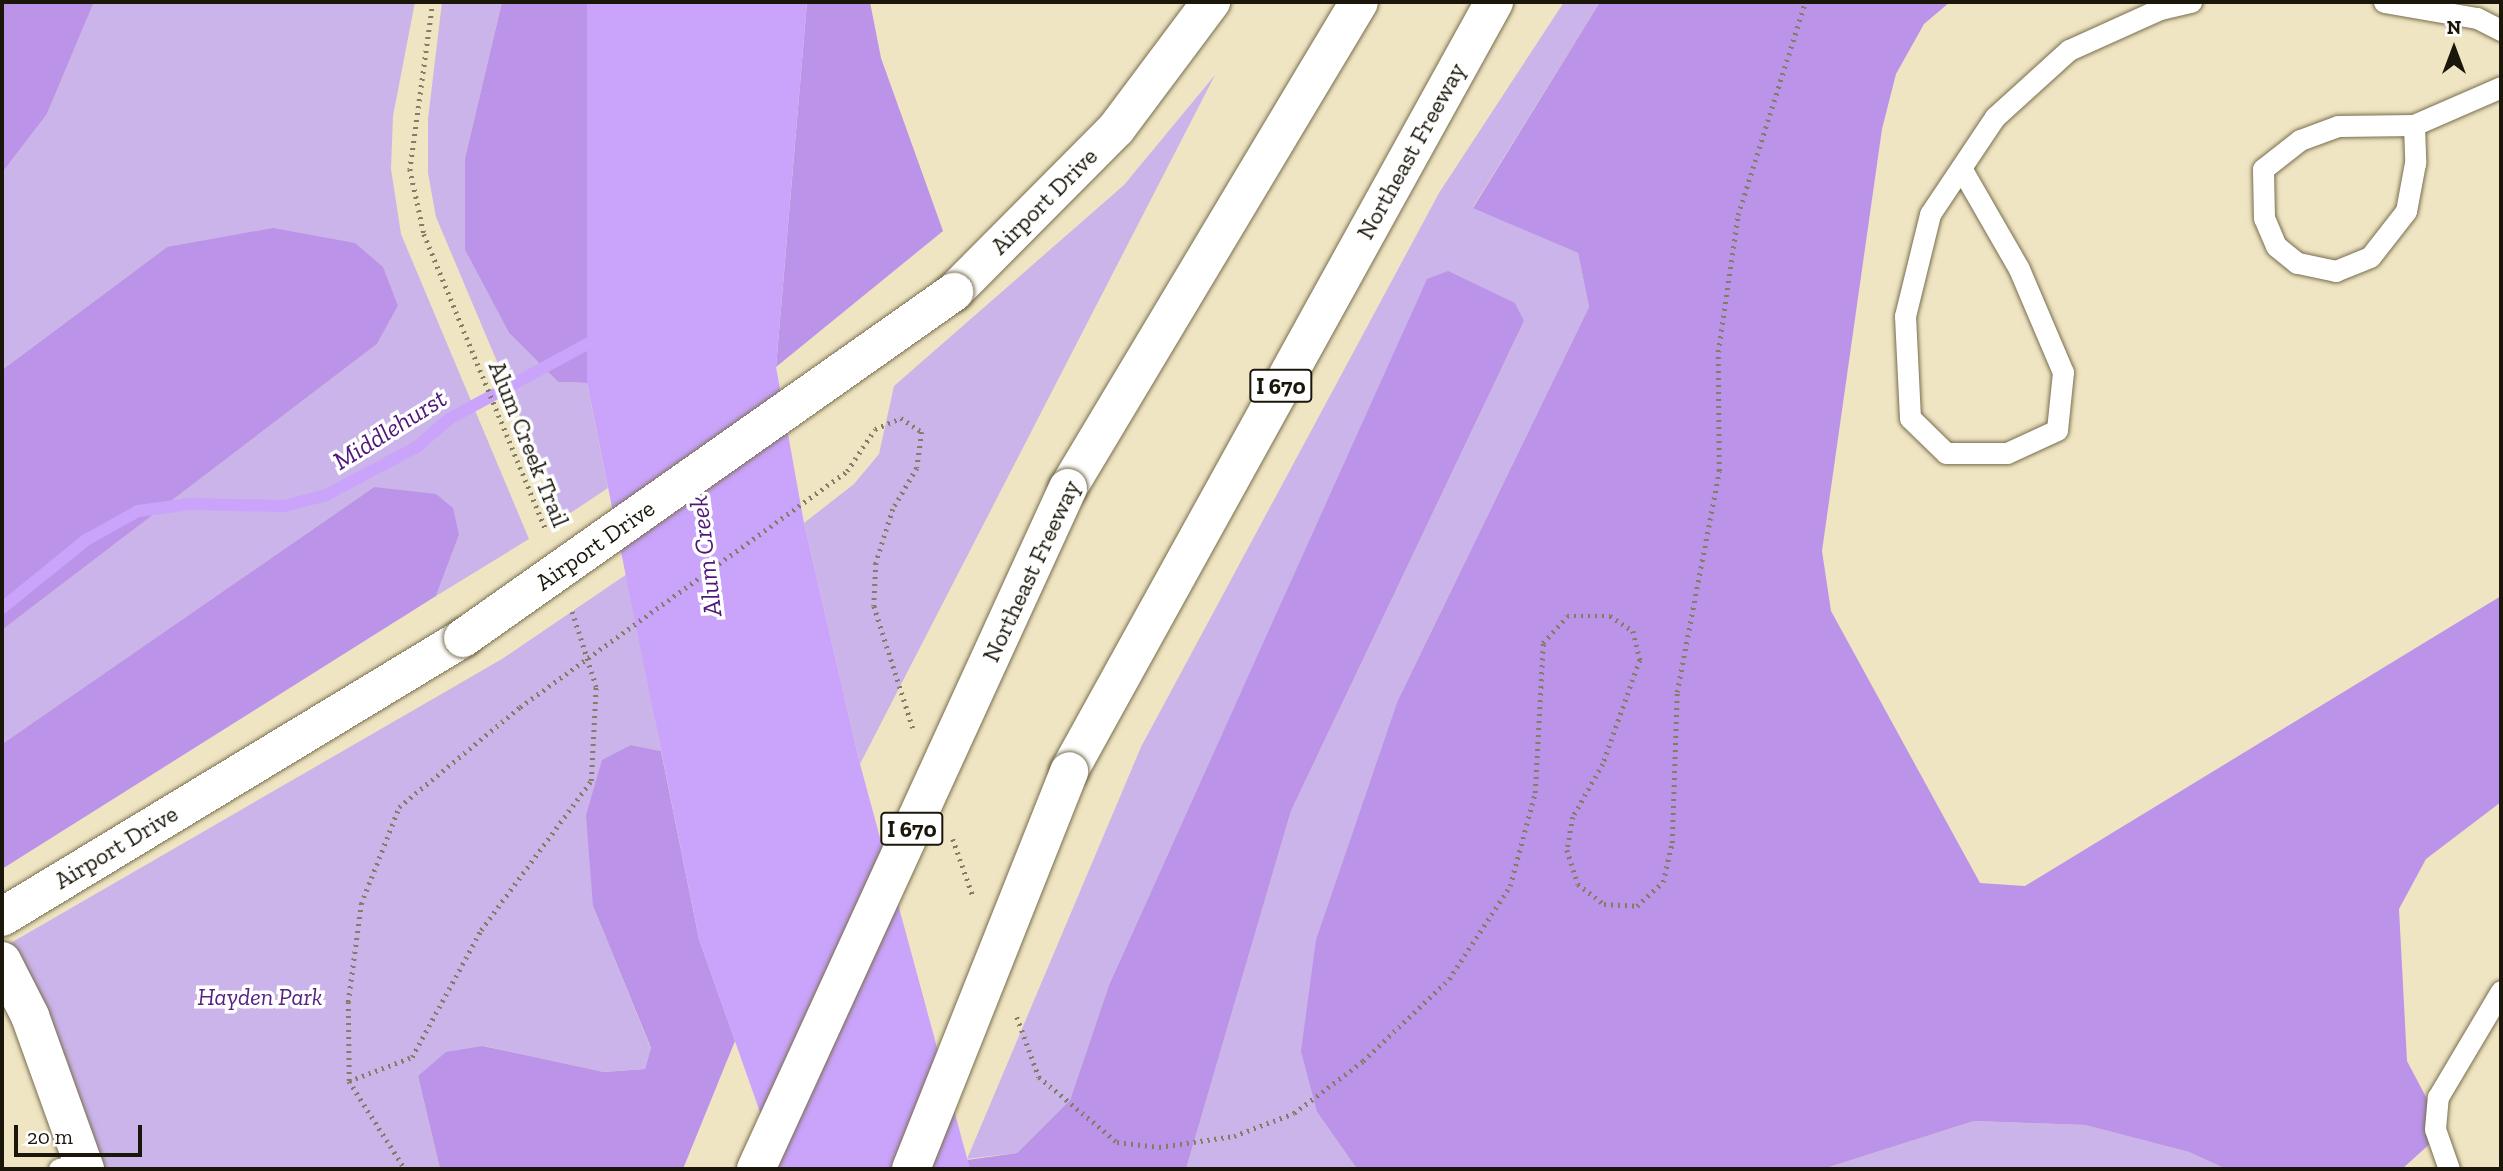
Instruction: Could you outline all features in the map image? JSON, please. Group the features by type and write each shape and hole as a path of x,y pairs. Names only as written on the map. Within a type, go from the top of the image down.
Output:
{"main road":[{"name":"Airport Drive","path":"2,917 463,638 954,292 1116,129 1211,2"},
{"name":"Northeast Freeway","path":"756,1169 1068,488 1359,2"},
{"name":"Northeast Freeway","path":"911,1169 1069,771 1494,2"},
{"path":"2,961 30,1016 76,1167"}],"lane":[{"path":"1961,168 2019,269 2063,372 2057,430 2007,453 1946,453 1910,418 1905,316 1930,214 1995,117 2069,50 2160,9 2191,2"},
{"path":"2384,2 2477,18 2501,30"},
{"path":"2414,125 2415,163 2406,211 2370,257 2336,271 2297,263 2276,246 2263,218 2263,169 2300,140 2338,127 2414,125 2501,87"},
{"path":"2449,1169 2435,1129 2438,1097 2501,991"}],"path":[{"name":"Alum Creek Trail","path":"433,2 410,169 424,234 550,544"},
{"path":"1015,1012 1039,1077 1117,1142 1159,1147 1234,1136 1294,1113 1363,1061 1449,979 1510,887 1535,793 1543,643 1567,616 1610,616 1633,631 1640,660 1604,764 1573,817 1567,850 1578,884 1604,904 1637,906 1663,882 1672,843 1677,692 1719,471 1718,352 1738,215 1805,2"},
{"path":"405,1169 349,1081 348,1002 361,904 399,807 520,707 847,471 875,429 901,418 922,432 917,468 893,509 876,563 874,606 918,741"},
{"path":"349,1081 412,1057 481,930 591,780 596,687 571,609"},
{"path":"950,831 978,909"}],"green space":[{"path":"94,2 415,2 393,116 391,169 401,234 529,539 436,596 459,535 374,487 2,744 2,630 377,344 398,306 167,247 2,370 2,173 47,114"},
{"path":"442,2 502,2 465,158 465,250 509,333 558,382 587,383 608,488 563,518 436,217 428,173 428,119"},
{"path":"1564,2 1600,2 1473,207 1578,253 1589,307 1398,700 1317,1112 1357,1169 1186,1169 1291,811 1524,321 1427,280 1109,985 1070,1100 1017,1153 967,1159 1141,747 1439,193"},
{"path":"1215,75 860,764 804,523 854,484 879,454 894,386 1124,185"},
{"name":"Hayden Park","path":"627,574 661,751 631,745 593,906 651,1049 645,1069 604,1072 484,1046 418,1076 440,1169 69,1169 2,948 502,659"},
{"path":"1974,1121 2085,1125 2189,1152 2226,1169 1823,1169"}],"shaded area":[{"path":"2,2 94,2 47,114 2,173"},
{"path":"502,2 587,2 587,383 558,382 509,333 465,250 465,158"},
{"path":"807,2 870,2 881,58 943,231 776,367"},
{"path":"1600,2 1950,2 1924,24 1896,74 1882,129 1822,551 1831,611 1980,883 2025,886 2501,596 2501,802 2426,859 2399,909 2407,1061 2444,1131 2402,1169 2226,1169 2189,1152 2085,1125 1974,1121 1823,1169 1357,1169 1317,1112 1301,1051 1316,940 1398,700 1589,307 1578,253 1473,208"},
{"path":"273,228 355,243 383,267 398,306 377,344 2,630 2,370 167,247"},
{"path":"1448,271 1515,303 1524,321 1291,811 1186,1169 970,1169 967,1160 1017,1153 1070,1100 1109,985 1427,279"},
{"path":"374,487 436,494 453,508 459,535 436,596 2,869 2,744"},
{"path":"631,745 661,751 699,939 735,1041 683,1169 440,1169 418,1076 446,1052 483,1046 604,1072 645,1069 651,1048 593,906 586,815 602,760"}],"water":[{"name":"Alum Creek","path":"587,2 807,2 776,367 804,523 860,764 970,1169 780,1169 699,939 587,383"}],"waterway":[{"name":"Middlehurst","path":"2,608 86,540 138,511 190,504 285,506 326,495 418,446 449,419 600,337"}]}
